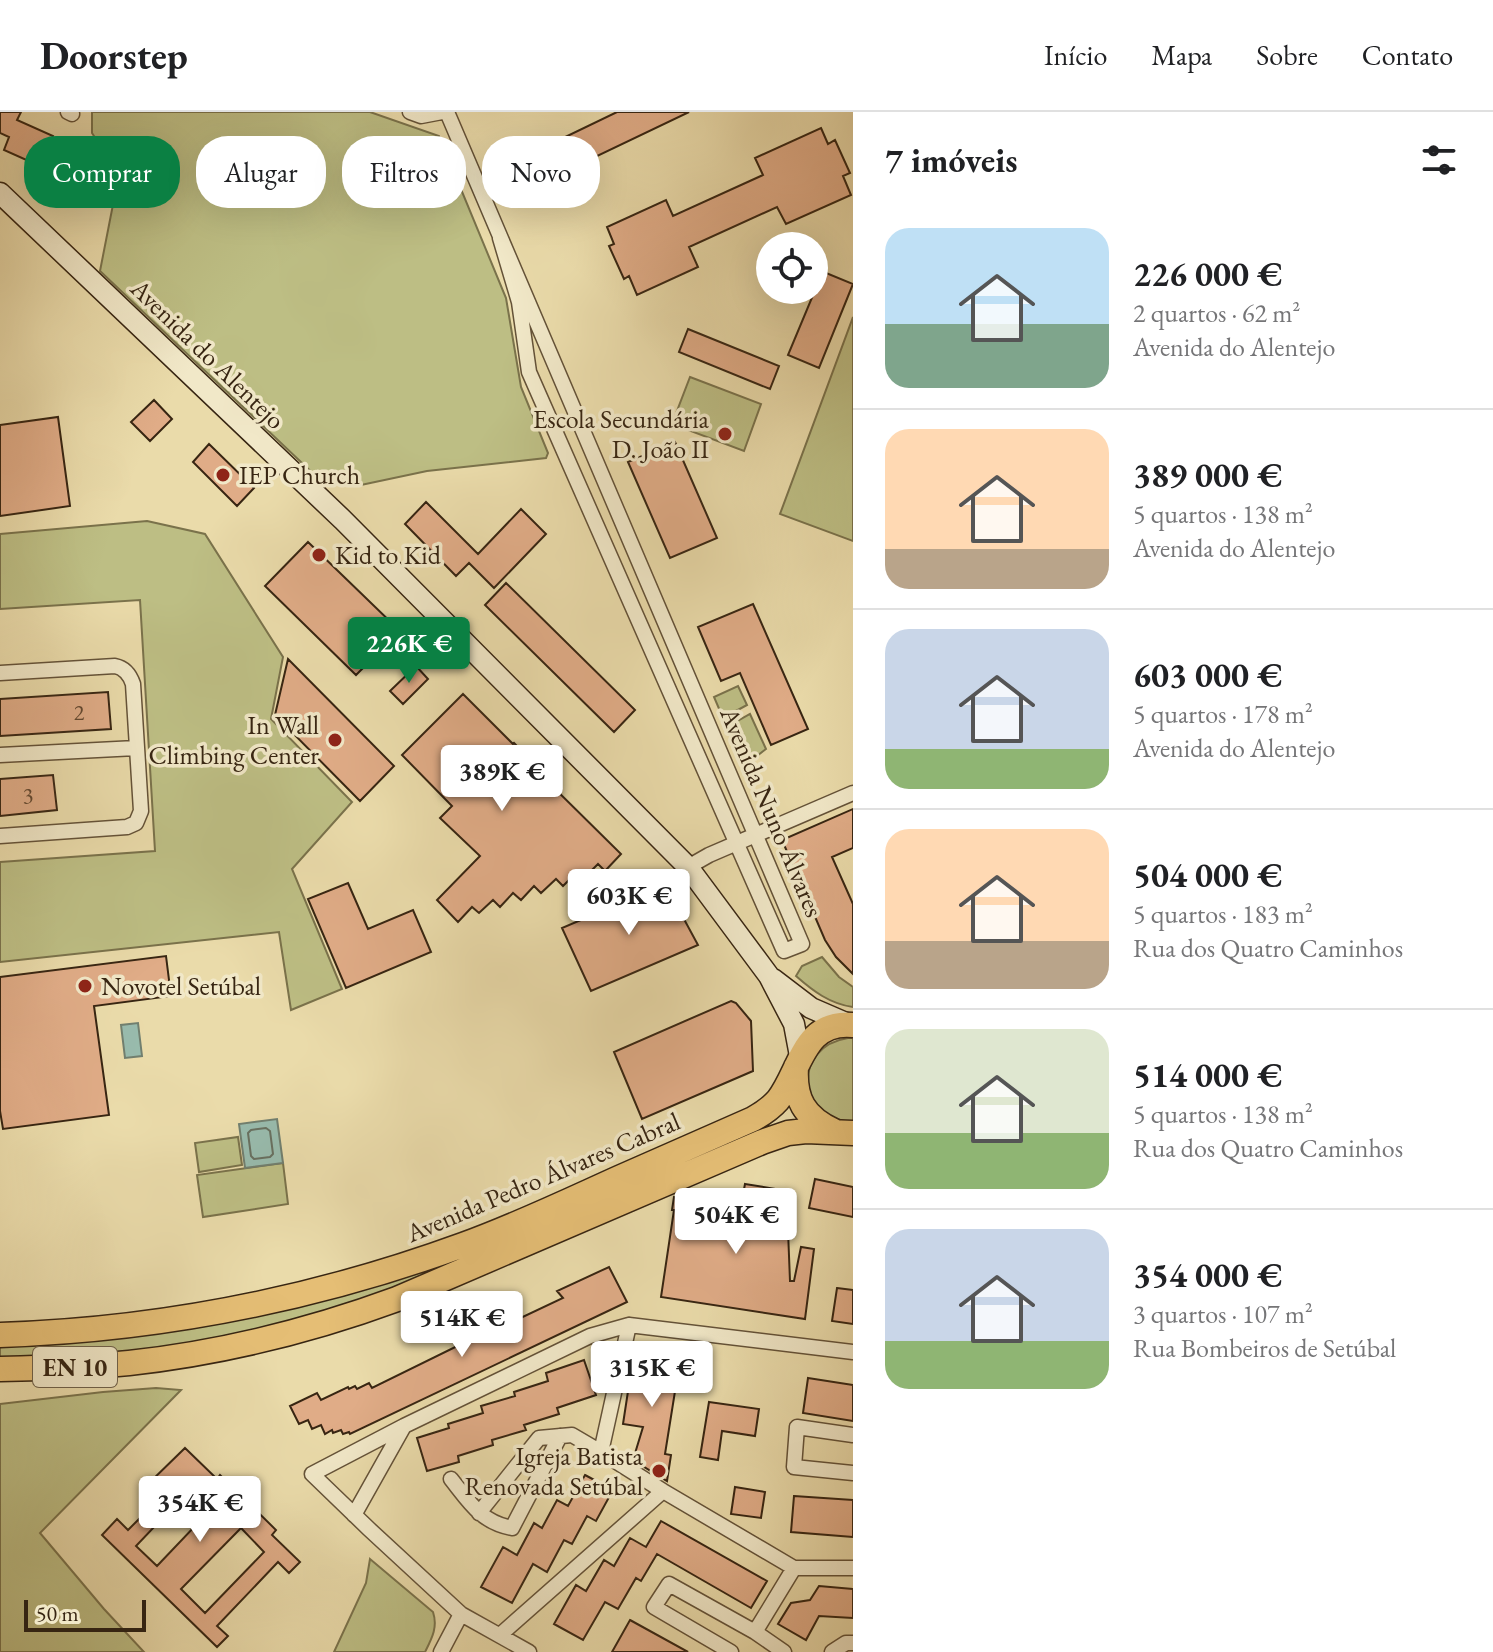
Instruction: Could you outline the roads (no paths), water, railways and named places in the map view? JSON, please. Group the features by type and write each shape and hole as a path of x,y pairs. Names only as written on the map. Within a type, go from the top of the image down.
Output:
{"main road":[{"name":"Avenida do Alentejo","path":"0,193 343,520 688,867 769,976 794,1024 798,1062"},
{"name":"Avenida do Alentejo","path":"769,976 811,1008 851,1025"},
{"name":"Avenida Pedro Álvares Cabral","path":"0,1335 112,1328 216,1312 297,1295 436,1255 500,1231 753,1119 778,1100 808,1043 819,1033 833,1027 851,1025"},
{"name":"Avenida Pedro Álvares Cabral","path":"798,1062 795,1083 807,1113 819,1124 847,1134"},
{"name":"Avenida Pedro Álvares Cabral","path":"0,1369 150,1360 241,1345 344,1318 446,1279 762,1142 788,1133 806,1131 847,1134"},
{"path":"0,1318 216,1312"},
{"path":"0,1385 60,1379 150,1360"}],"street":[{"name":"Avenida Nuno Álvares","path":"410,112 421,116 444,112 500,238 555,365 802,944 784,951 529,372 519,302 500,238"},
{"path":"529,372 538,359 549,360 555,365"},
{"path":"0,673 115,666 130,676 141,811 139,821 127,827 0,836"},
{"path":"0,755 136,748"},
{"path":"688,867 853,793"},
{"path":"601,1452 629,1325"},
{"path":"529,1652 461,1614 312,1474 590,1336 629,1325 853,1352"},
{"path":"354,1515 404,1426"},
{"path":"853,1435 797,1427 794,1467 853,1473"},
{"path":"479,1513 539,1438 572,1435 794,1568 853,1568"},
{"path":"451,1479 479,1513 495,1525 512,1528 560,1436"},
{"path":"500,1635 663,1491"},
{"path":"755,1632 794,1568"},
{"path":"731,1652 654,1607 669,1584 755,1632 784,1652"},
{"path":"441,1652 461,1614"},
{"path":"832,1652 846,1643 853,1643"}],"water":[{"path":"138,1023 142,1056 125,1058 121,1025"},
{"path":"277,1119 283,1163 245,1168 239,1124"}],"place":[{"name":"Escola Secundária D. João II","path":"725,434"},
{"name":"IEP Church","path":"223,475"},
{"name":"Kid to Kid","path":"319,555"},
{"name":"In Wall Climbing Center","path":"335,740"},
{"name":"Novotel Setúbal","path":"85,986"},
{"name":"Igreja Batista Renovada Setúbal","path":"659,1471"}]}
